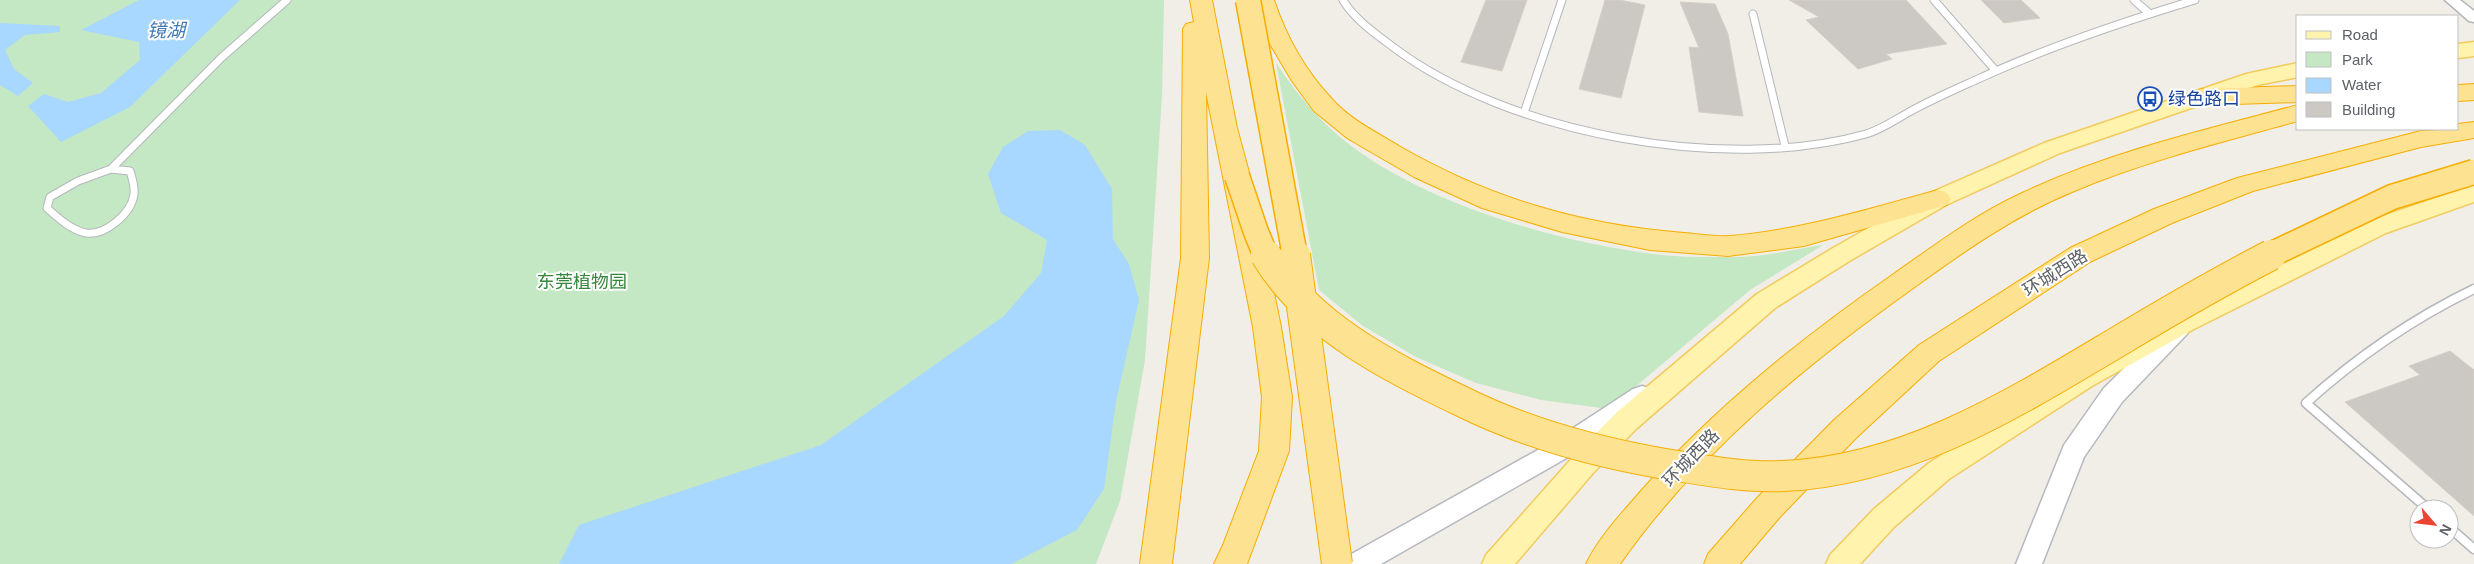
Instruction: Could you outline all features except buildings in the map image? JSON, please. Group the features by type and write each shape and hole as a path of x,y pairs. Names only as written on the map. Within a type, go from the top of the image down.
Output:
{"highway":[{"path":"1156,564 1195,258 1194,0"},
{"path":"1201,0 1225,128 1237,176 1267,327 1277,397 1274,451 1238,549 1230,564"},
{"path":"1248,0 1297,267 1337,564"},
{"path":"1263,0 1272,28 1300,76 1323,105 1356,132 1423,171 1491,202 1509,208 1562,223 1650,240 1728,246 1804,236 1938,199"},
{"path":"2459,93 2474,92"},
{"path":"2203,97 2296,94"},
{"name":"环城西路","path":"1602,564 1674,474 1740,408 1865,307 1976,230 2031,200 2092,175 2165,150 2296,114"},
{"name":"环城西路","path":"1720,564 1768,508 1845,429 1929,353 2080,255 2163,216 2246,184 2422,139 2474,130"},
{"path":"1237,176 1263,250 1278,276 1309,309 1357,343 1410,375 1476,410 1540,433 1616,454 1742,474 1785,476 1850,467 1921,448 2004,410 2165,314 2322,228 2395,196 2474,172"}],"main road":[{"path":"2459,51 2474,49"},
{"path":"1497,564 1583,465 1626,421 1766,301 1842,254 1938,199 2052,148 2254,79 2296,70"},
{"path":"1841,564 1884,518 1939,471 2083,379 2185,322 2377,227 2474,193"},
{"path":"2029,564 2072,452 2113,395 2185,322"},
{"path":"1357,564 1561,449 1693,362"}],"street":[{"path":"2452,0 2474,18"}],"lane":[{"path":"111,169 130,171 135,187 134,200 128,210 110,226 94,233 80,230 58,218 47,208 50,197 78,181 111,169 221,58 287,0"},
{"path":"1343,0 1374,33 1413,61 1459,87 1524,113 1570,128 1632,141 1695,148 1758,149 1817,143 1872,132 1996,71 2080,38 2195,0"},
{"path":"1524,113 1562,0"},
{"path":"1934,0 1996,71"},
{"path":"2134,0 2150,14"},
{"path":"1753,14 1785,146"},
{"path":"2416,499 2306,403 2339,373 2412,321 2474,289"},
{"path":"2459,536 2474,549"}],"green space":[{"name":"东莞植物园","path":"0,0 1164,0 1162,96 1145,360 1120,501 1096,564 0,564"},
{"path":"1276,63 1316,115 1363,155 1400,177 1440,196 1528,228 1614,248 1664,255 1696,257 1740,257 1823,245 1750,290 1609,409 1541,400 1476,383 1416,357 1363,326 1319,290"}],"water":[{"name":"镜湖","path":"139,0 240,0 130,107 61,142 28,106 44,94 68,102 101,93 140,60 139,42 81,30"},
{"path":"0,23 60,26 60,32 25,35 5,50 14,69 33,83 18,96 0,85"},
{"path":"1060,130 1085,145 1112,189 1113,239 1129,264 1139,300 1116,401 1104,489 1077,530 1011,564 559,564 579,525 821,445 1004,316 1041,273 1047,240 1001,213 988,174 1003,147 1028,131"}],"place":[{"name":"绿色路口","path":"2150,99"}]}
